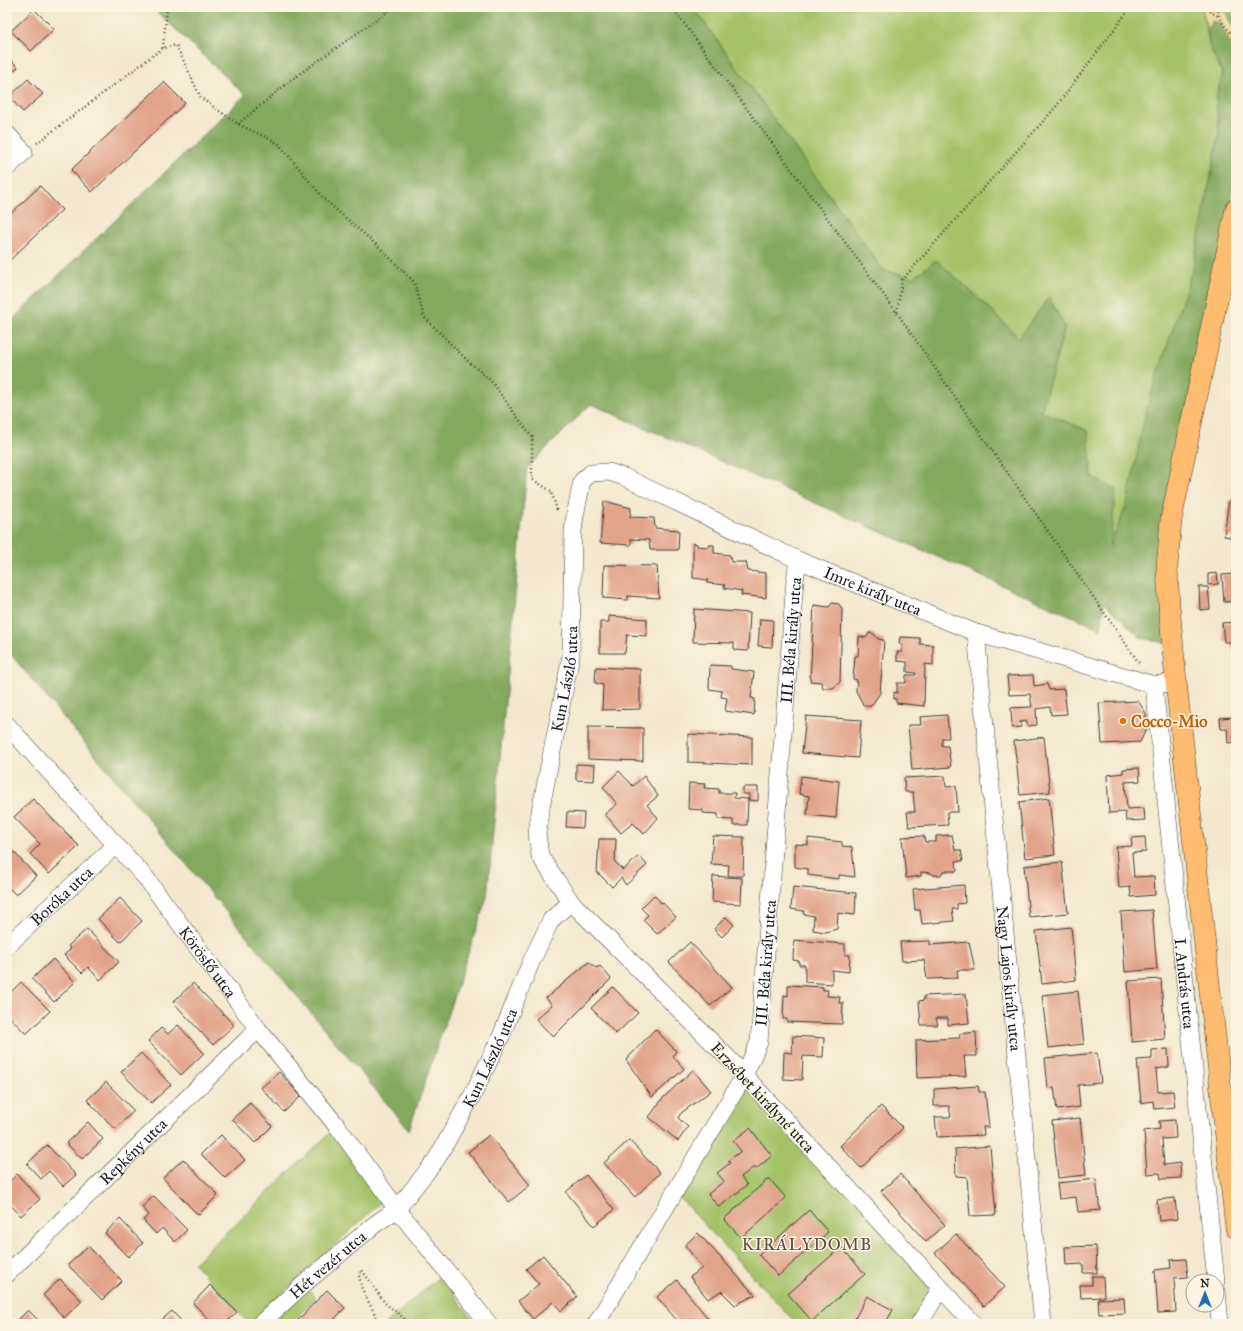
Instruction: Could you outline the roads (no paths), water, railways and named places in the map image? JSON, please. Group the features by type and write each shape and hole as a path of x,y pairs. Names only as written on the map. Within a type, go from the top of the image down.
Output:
{"main road":[{"name":"I. András utca","path":"1236,209 1171,520 1167,567 1176,682 1236,1228"}],"street":[{"path":"7,134 24,152 7,168"},
{"name":"Imre király utca","path":"582,481 591,473 610,472 624,477 798,560 976,633 1154,685 1176,682"},
{"name":"Kun László utca","path":"550,872 540,856 537,833 571,656 574,531 575,516 582,481"},
{"name":"III. Béla király utca","path":"596,1324 744,1076 759,1042 793,605 798,560"},
{"name":"Nagy Lajos király utca","path":"976,633 1043,1324"},
{"name":"I. András utca","path":"1154,685 1215,1273"},
{"name":"Körösfő utca","path":"7,725 146,878 258,1028 337,1126 396,1209 489,1324"},
{"name":"Boróka utca","path":"7,946 116,845"},
{"name":"Erzsébet királyné utca","path":"550,872 571,902 728,1058 974,1324"},
{"name":"Kun László utca","path":"396,1209 436,1160 472,1096 502,1034 531,962 551,920 571,902"},
{"name":"Repkény utca","path":"7,1274 258,1028"},
{"name":"Hét vezér utca","path":"260,1324 304,1284 374,1225 396,1209"},
{"path":"919,1324 941,1288"},
{"path":"1219,1313 1220,1324"}],"place":[{"name":"Cocco-Mio","path":"1123,721"}],"district":[{"name":"KIRÁLYDOMB","path":"807,1244"}]}
